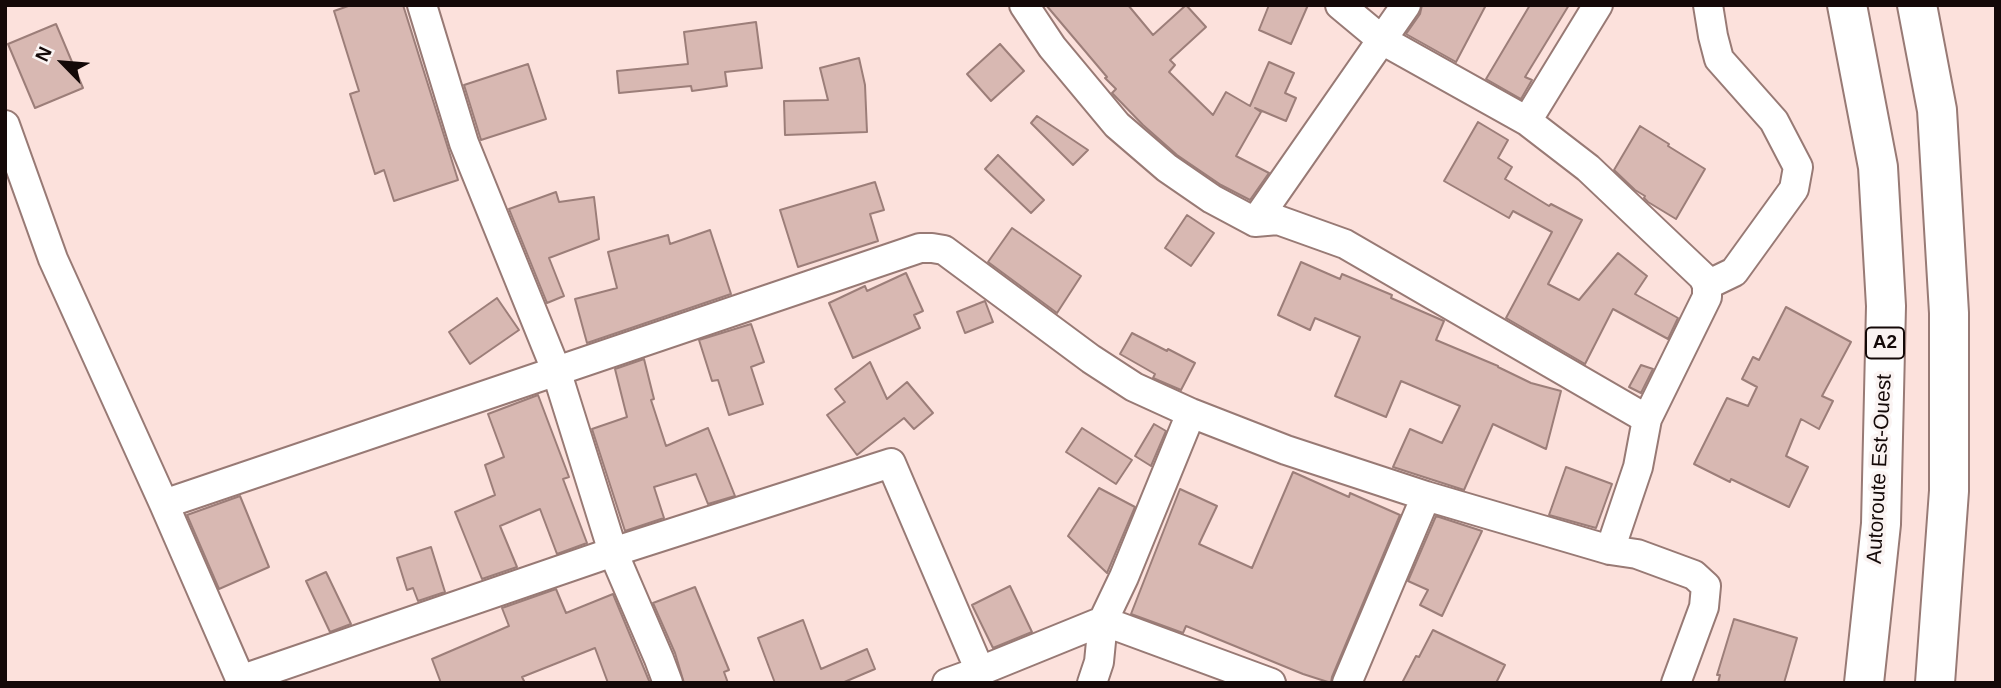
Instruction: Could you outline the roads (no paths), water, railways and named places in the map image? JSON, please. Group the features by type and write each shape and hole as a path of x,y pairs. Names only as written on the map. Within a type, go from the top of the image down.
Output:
{"highway":[{"name":"Autoroute Est-Ouest","path":"1847,5 1878,167 1886,306 1881,524 1864,683"},
{"path":"1917,5 1937,110 1949,313 1949,491 1934,683"}],"street":[{"path":"422,5 464,143 556,370 613,552 668,683"},
{"path":"1024,5 1052,47 1116,125 1167,168 1212,199 1255,222 1278,220 1345,244 1647,419"},
{"path":"1340,5 1382,40 1527,121 1588,168 1703,278 1707,285 1707,297 1647,419 1638,467 1611,550"},
{"path":"1255,222 1406,5"},
{"path":"1527,121 1598,5"},
{"path":"1707,285 1734,272 1794,189 1798,167 1774,121 1719,59 1708,5"},
{"path":"5,125 53,259 241,681 613,552 891,463 980,671"},
{"path":"164,504 920,248 932,248 944,250 1091,359 1134,387 1191,413 1286,450 1426,496 1611,550 1637,554 1693,575 1706,586 1704,607 1676,683"},
{"path":"1092,683 1099,662 1103,621 1125,577 1191,413"},
{"path":"1347,683 1426,496"},
{"path":"947,683 1103,621 1271,683"}]}
